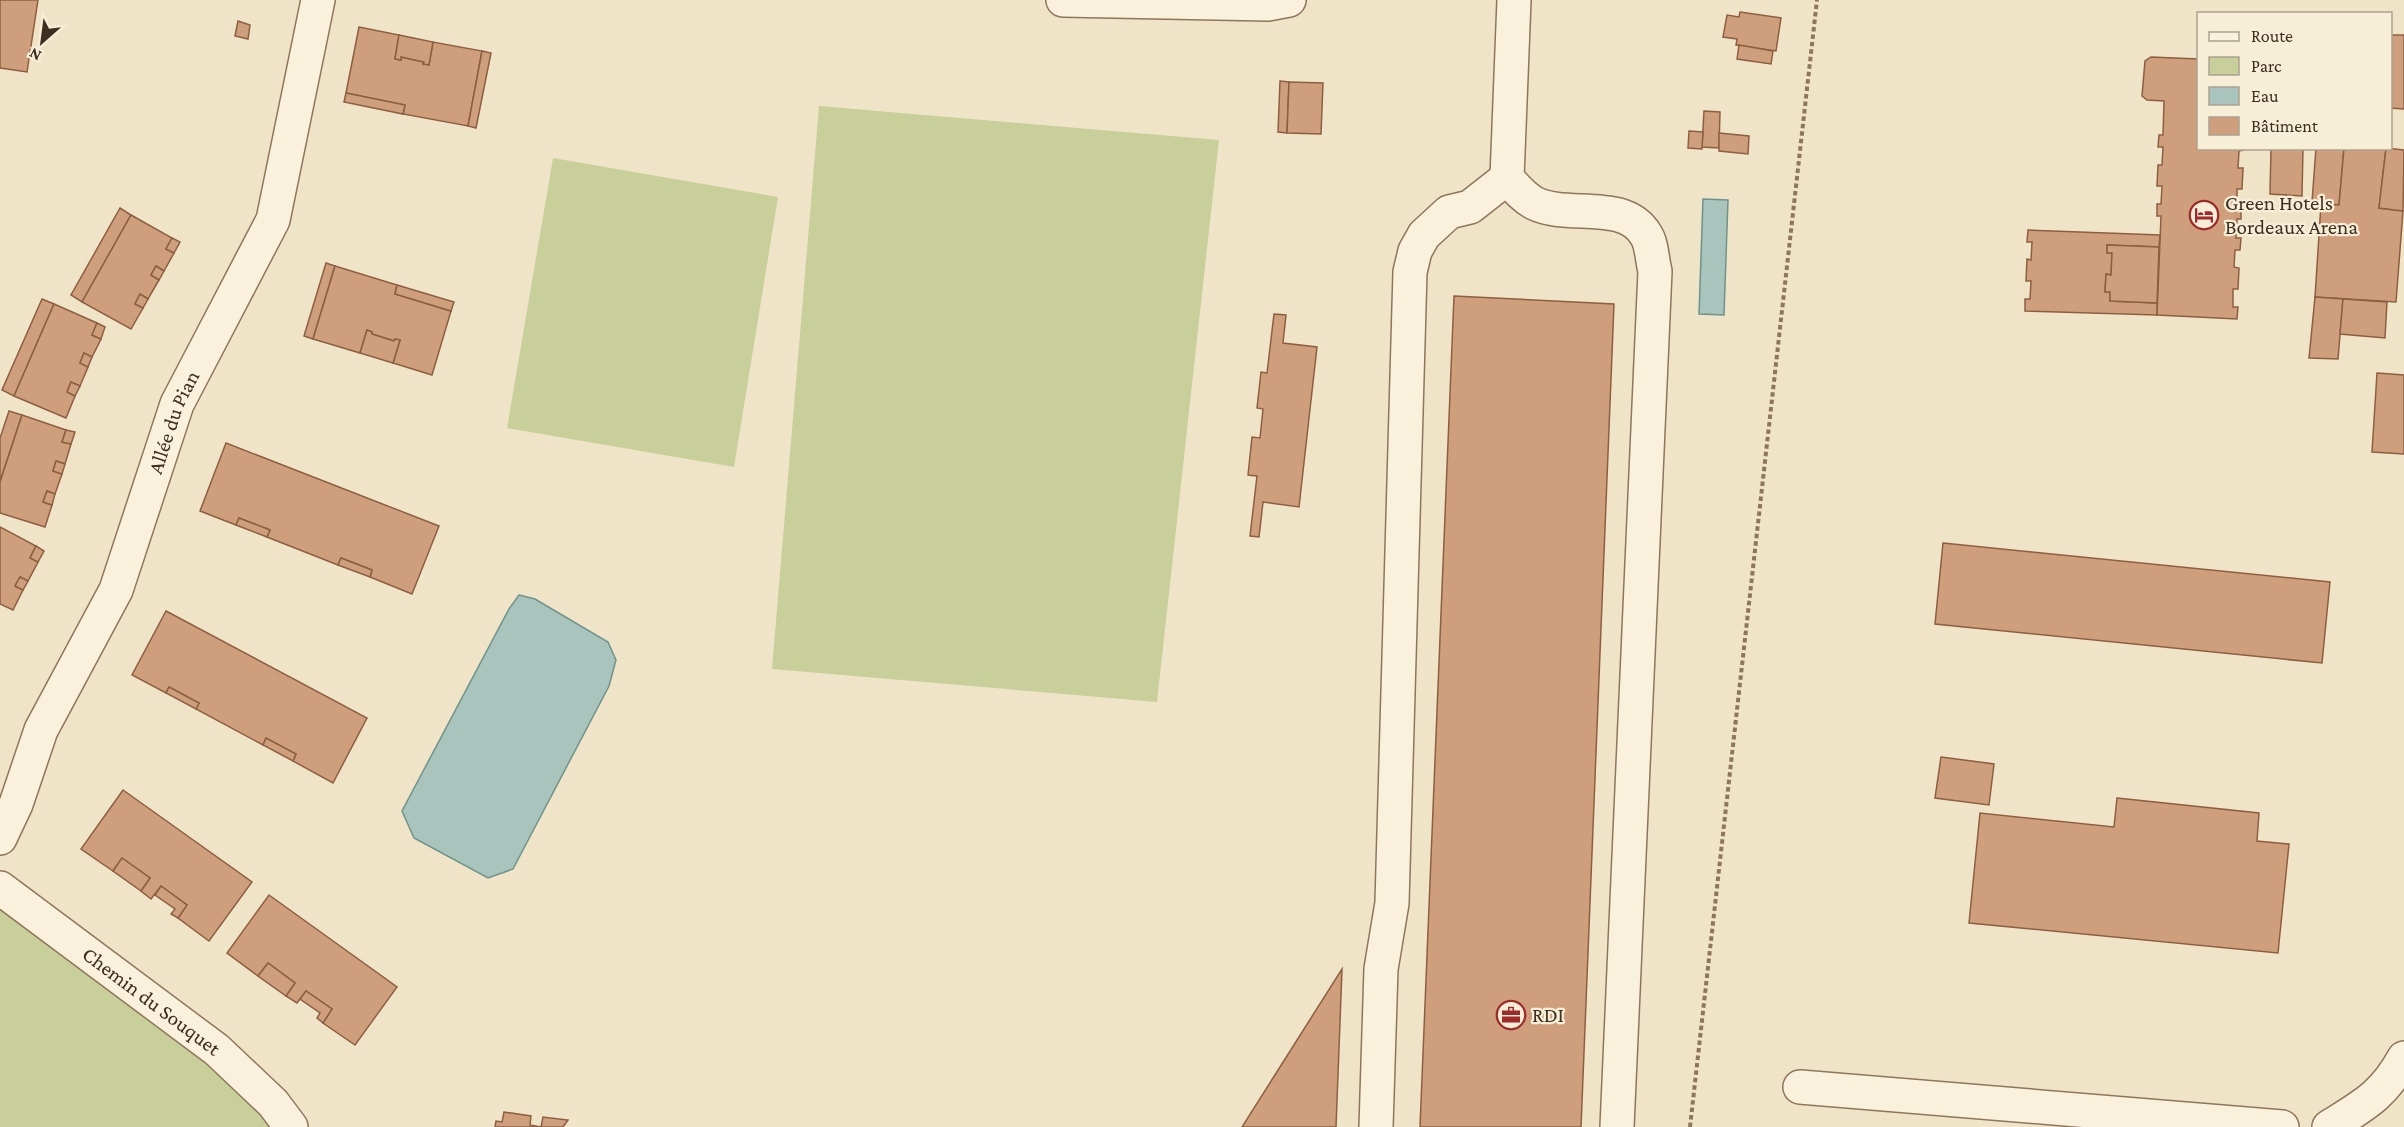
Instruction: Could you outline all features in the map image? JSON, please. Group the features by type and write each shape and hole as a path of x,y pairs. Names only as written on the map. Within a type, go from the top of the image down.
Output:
{"street":[{"name":"Allée du Pian","path":"0,838 16,804 41,730 116,590 177,404 273,220 318,0"},
{"path":"1063,0 1268,4 1289,0"},
{"path":"1514,0 1507,178 1534,203 1549,208 1620,215 1637,222 1648,236 1654,271 1617,1127"},
{"path":"1376,1127 1381,969 1392,903 1410,272 1415,251 1424,235 1449,212 1470,207 1507,178"},
{"name":"Chemin du Souquet","path":"0,888 217,1050 273,1102 291,1127"},
{"path":"2329,1127 2366,1105 2391,1081 2404,1058"},
{"path":"1800,1087 2282,1127"}],"path":[{"path":"1690,1127 1817,0"}],"green space":[{"path":"819,106 1219,140 1157,702 772,669"},
{"path":"553,158 778,197 734,467 507,428"},
{"path":"0,904 230,1073 284,1127 0,1127"}],"water":[{"path":"1703,199 1728,200 1724,315 1699,314"},
{"path":"519,595 535,599 608,642 616,660 609,686 513,869 488,878 414,838 402,811 509,609"}],"building":[{"path":"0,0 38,0 27,72 0,68"},
{"path":"1740,12 1781,18 1776,51 1736,45 1737,39 1723,37 1727,15 1739,17"},
{"path":"238,21 250,25 248,39 235,36"},
{"path":"359,27 399,35 395,59 401,60 401,57 429,65 433,42 482,51 468,126 403,114 405,105 346,93"},
{"path":"399,35 433,42 429,65 401,57 401,60 395,59"},
{"path":"2392,35 2404,35 2404,109 2392,108"},
{"path":"1739,45 1773,51 1771,64 1737,59"},
{"path":"482,51 491,53 476,128 468,126"},
{"path":"2151,57 2197,59 2197,150 2244,150 2239,151 2238,168 2243,168 2242,189 2237,189 2237,207 2241,207 2241,219 2237,219 2236,238 2241,238 2240,250 2235,250 2234,267 2239,268 2238,289 2233,289 2233,307 2238,307 2237,319 2157,315 2161,216 2157,216 2157,204 2161,204 2162,186 2157,186 2158,165 2162,165 2163,147 2158,147 2159,135 2163,135 2164,101 2147,100 2142,96 2145,61"},
{"path":"1280,81 1289,82 1287,133 1278,132"},
{"path":"1289,82 1323,83 1321,134 1287,133"},
{"path":"346,93 405,105 403,114 344,102"},
{"path":"1704,111 1720,112 1719,148 1702,147"},
{"path":"1689,131 1703,132 1702,149 1688,148"},
{"path":"1719,133 1749,136 1748,154 1719,151"},
{"path":"2271,150 2303,150 2302,196 2270,194"},
{"path":"2316,150 2344,150 2339,205 2312,202"},
{"path":"2344,150 2386,150 2379,208 2403,211 2396,302 2315,297 2321,204 2339,205"},
{"path":"2386,150 2404,150 2403,211 2379,208"},
{"path":"120,208 131,215 82,302 71,295"},
{"path":"131,215 172,238 166,249 174,253 164,271 156,266 151,275 159,280 148,299 140,294 135,304 143,308 131,329 82,302"},
{"path":"2028,230 2160,235 2159,247 2107,245 2107,253 2112,253 2111,275 2106,274 2105,292 2110,292 2110,301 2157,303 2157,315 2025,311 2025,299 2030,299 2031,281 2026,281 2027,259 2031,260 2032,242 2027,242"},
{"path":"172,238 180,242 174,253 166,249"},
{"path":"2107,245 2159,247 2157,303 2110,301 2110,292 2105,292 2106,274 2111,275 2112,253 2107,253"},
{"path":"326,263 335,266 313,339 304,336"},
{"path":"156,266 164,271 159,280 151,275"},
{"path":"335,266 397,285 395,294 451,311 432,375 393,363 400,340 395,339 394,341 372,334 367,330 360,353 313,339"},
{"path":"397,285 454,302 451,311 395,294"},
{"path":"140,294 148,299 143,308 135,304"},
{"path":"1454,296 1614,304 1581,1127 1420,1127"},
{"path":"2315,297 2343,299 2338,359 2309,358"},
{"path":"42,299 54,304 14,396 2,390"},
{"path":"2343,299 2387,302 2385,338 2340,334"},
{"path":"54,304 97,323 92,335 101,339 92,357 84,353 80,363 88,367 80,386 71,382 67,392 75,396 66,418 14,396"},
{"path":"1274,314 1286,315 1283,343 1317,347 1299,507 1263,502 1259,537 1250,536 1257,476 1248,475 1252,437 1260,438 1263,409 1257,408 1261,372 1267,373"},
{"path":"97,323 105,327 101,339 92,335"},
{"path":"367,330 372,334 394,341 395,339 400,340 393,363 360,353"},
{"path":"84,353 92,357 88,367 80,363"},
{"path":"2377,373 2404,375 2404,454 2372,452"},
{"path":"71,382 80,386 75,396 67,392"},
{"path":"9,411 22,415 0,482 0,438"},
{"path":"22,415 66,430 62,442 71,444 65,464 56,461 53,471 62,474 55,494 47,491 43,502 52,505 45,527 0,513 0,482"},
{"path":"66,430 75,432 71,444 62,442"},
{"path":"226,443 439,526 412,594 370,577 372,570 341,558 338,565 267,537 270,530 239,518 236,525 200,511"},
{"path":"56,461 65,464 62,474 53,471"},
{"path":"47,491 55,494 52,505 43,502"},
{"path":"239,518 270,530 267,537 236,525"},
{"path":"0,527 36,546 30,558 38,562 28,581 20,577 15,586 23,590 13,610 0,604"},
{"path":"1943,543 2330,582 2322,663 1935,624"},
{"path":"36,546 44,551 38,562 30,558"},
{"path":"341,558 372,570 370,577 338,565"},
{"path":"20,577 28,581 23,590 15,586"},
{"path":"166,611 367,718 333,783 293,761 296,754 266,738 263,745 196,709 199,703 169,687 166,693 132,675"},
{"path":"169,687 199,703 196,709 166,693"},
{"path":"266,738 296,754 293,761 263,745"},
{"path":"1941,757 1994,764 1989,805 1935,798"},
{"path":"123,790 252,882 209,941 178,918 187,905 161,886 151,899 141,891 150,878 122,858 113,871 81,849"},
{"path":"2117,798 2259,813 2257,841 2289,844 2278,953 1969,923 1980,813 2114,827"},
{"path":"122,858 150,878 141,891 113,871"},
{"path":"161,886 187,905 178,918 171,914 175,909 155,895"},
{"path":"269,895 397,987 355,1045 323,1023 332,1009 306,991 297,1003 286,996 295,983 268,963 258,976 227,953"},
{"path":"268,963 295,983 286,996 258,976"},
{"path":"1342,969 1336,1127 1242,1127"},
{"path":"306,991 332,1009 323,1023 317,1018 320,1013 300,999"},
{"path":"504,1112 531,1116 530,1125 541,1127 495,1127 496,1121 502,1122"},
{"path":"543,1117 568,1120 563,1127 541,1127"}],"place":[{"name":"Green Hotels Bordeaux Arena","path":"2204,215"},
{"name":"RDI","path":"1511,1015"}]}
